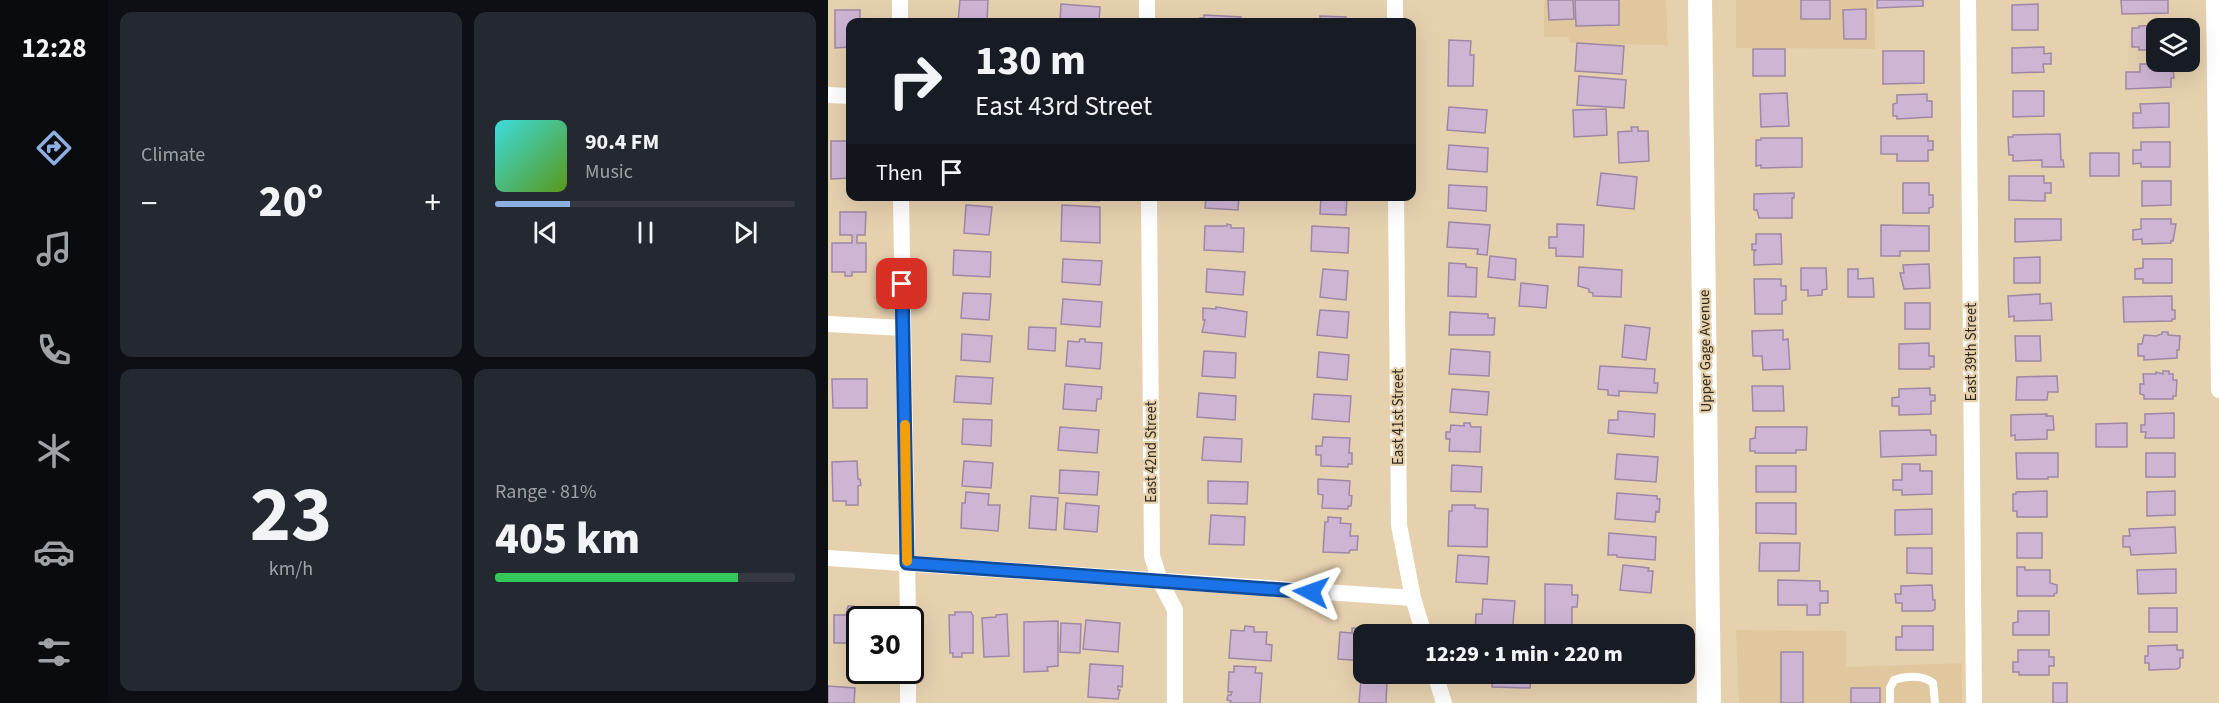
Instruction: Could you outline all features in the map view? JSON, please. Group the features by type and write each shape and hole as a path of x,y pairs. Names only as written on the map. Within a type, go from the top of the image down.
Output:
{"main road":[{"name":"Upper Gage Avenue","path":"1700,0 1709,703"}],"street":[{"path":"900,0 900,18"},
{"path":"1147,0 1147,18"},
{"path":"1395,0 1395,18"},
{"name":"East 39th Street","path":"1968,0 1974,703"},
{"path":"2214,0 2219,390"},
{"path":"828,94 846,96"},
{"path":"901,201 908,606"},
{"name":"East 42nd Street","path":"1149,201 1152,556 1160,581 1175,610 1175,703"},
{"name":"East 41st Street","path":"1396,201 1399,525 1413,598 1421,624"},
{"path":"828,324 903,328"},
{"path":"828,558 1413,598"},
{"path":"908,684 908,703"},
{"path":"1438,684 1444,703"}],"lane":[{"path":"1890,703 1890,688 1894,680 1903,677 1926,678 1933,683 1935,703"}],"shaded area":[{"path":"1544,0 1666,0 1668,45 1570,43 1568,37 1544,37"},
{"path":"1736,0 1874,0 1875,49 1736,48"},
{"path":"1736,630 1846,631 1846,667 1962,663 1962,703 1739,703"}],"building":[{"path":"960,0 988,0 987,18 958,18"},
{"path":"1548,0 1573,0 1574,19 1549,20"},
{"path":"1575,0 1619,0 1619,25 1576,26"},
{"path":"1801,0 1830,0 1830,19 1801,19"},
{"path":"1877,0 1923,0 1923,6 1877,8"},
{"path":"2121,0 2168,0 2168,13 2122,14"},
{"path":"1061,4 1100,7 1099,18 1060,18"},
{"path":"2038,4 2038,30 2012,30 2012,5"},
{"path":"1866,9 1866,39 1844,39 1843,10"},
{"path":"835,10 860,10 860,18 846,18 846,47 835,48"},
{"path":"1204,15 1241,17 1241,18 1204,18"},
{"path":"1320,16 1346,17 1346,18 1320,18"},
{"path":"2139,26 2146,26 2146,50 2132,47 2132,28 2139,28"},
{"path":"1449,40 1471,41 1470,55 1474,55 1473,86 1448,86"},
{"path":"1577,43 1624,46 1622,74 1575,71"},
{"path":"2044,47 2044,54 2051,53 2051,64 2043,64 2044,72 2012,73 2012,48"},
{"path":"1753,49 1785,49 1785,76 1753,76"},
{"path":"1883,51 1924,51 1924,83 1883,84"},
{"path":"2140,64 2146,64 2146,72 2173,72 2174,78 2171,78 2171,87 2126,89 2126,72 2140,72"},
{"path":"1579,76 1626,80 1624,108 1577,105"},
{"path":"2013,91 2044,91 2044,116 2013,117"},
{"path":"1787,93 1789,126 1761,127 1760,94"},
{"path":"1927,94 1927,101 1932,101 1932,117 1897,119 1897,116 1893,116 1893,104 1897,103 1897,95"},
{"path":"2169,103 2169,127 2133,128 2133,113 2141,113 2140,104"},
{"path":"1449,107 1487,110 1485,133 1447,130"},
{"path":"1606,109 1607,135 1574,137 1573,110"},
{"path":"1631,127 1638,127 1638,131 1648,131 1649,161 1619,163 1618,132 1632,131"},
{"path":"2060,134 2061,160 2063,160 2064,167 2042,167 2042,160 2013,161 2013,155 2009,155 2008,137"},
{"path":"1881,136 1928,136 1928,141 1933,141 1933,150 1928,150 1928,161 1897,161 1897,154 1881,154"},
{"path":"1761,138 1802,138 1802,167 1761,168 1761,165 1756,166 1756,140 1761,140"},
{"path":"831,141 846,141 846,178 831,179"},
{"path":"2141,142 2170,142 2170,167 2141,167 2141,163 2133,164 2133,150 2141,150"},
{"path":"1449,145 1488,148 1487,172 1447,169"},
{"path":"2090,153 2119,153 2119,176 2090,176"},
{"path":"1601,173 1637,177 1634,209 1597,205"},
{"path":"2009,176 2044,176 2044,183 2051,183 2051,193 2045,193 2045,201 2009,200"},
{"path":"2142,181 2171,181 2171,205 2142,206"},
{"path":"1903,183 1929,183 1929,195 1933,195 1933,207 1929,208 1929,213 1903,213"},
{"path":"1449,185 1487,187 1486,211 1448,208"},
{"path":"1794,193 1792,218 1759,218 1757,210 1754,210 1754,194"},
{"path":"1206,201 1239,201 1238,210 1205,208"},
{"path":"1321,201 1347,201 1346,215 1320,214"},
{"path":"966,205 992,207 989,235 964,233"},
{"path":"1062,205 1100,207 1100,243 1061,241"},
{"path":"840,212 866,212 865,235 857,235 857,243 866,243 866,272 852,272 852,276 845,276 845,272 832,272 832,243 852,243 852,235 840,235"},
{"path":"2015,219 2061,219 2061,240 2015,242"},
{"path":"2141,219 2171,219 2171,224 2176,224 2173,241 2142,244 2142,239 2133,240 2133,230 2141,229"},
{"path":"1449,222 1490,225 1487,255 1477,254 1478,249 1447,247"},
{"path":"1227,224 1231,225 1231,228 1244,228 1243,252 1204,250 1205,226 1227,226"},
{"path":"1557,224 1584,225 1583,257 1556,256 1556,248 1549,248 1549,237 1557,237"},
{"path":"1881,225 1929,226 1929,251 1900,251 1900,256 1881,256"},
{"path":"1312,226 1349,228 1348,253 1311,251"},
{"path":"1756,234 1781,234 1782,264 1754,265 1756,250 1752,250 1752,244 1756,244"},
{"path":"954,250 991,252 990,277 953,275"},
{"path":"1490,256 1516,259 1515,280 1488,277"},
{"path":"2040,257 2040,283 2014,283 2014,258"},
{"path":"1063,259 1102,261 1100,285 1062,282"},
{"path":"2143,259 2172,259 2172,283 2143,283 2143,279 2135,279 2135,269 2143,268"},
{"path":"1449,263 1466,264 1466,267 1477,268 1476,297 1448,296"},
{"path":"1929,264 1930,288 1904,289 1900,273 1904,273 1903,265"},
{"path":"1579,267 1622,270 1621,297 1593,296 1589,289 1578,286"},
{"path":"1801,268 1826,268 1827,289 1822,290 1822,295 1808,296 1808,290 1801,290"},
{"path":"1207,269 1245,272 1243,295 1206,292"},
{"path":"1323,269 1348,271 1346,300 1320,297"},
{"path":"1848,269 1858,269 1858,279 1873,278 1874,297 1848,297"},
{"path":"1754,279 1781,279 1781,286 1786,286 1786,300 1782,301 1782,314 1755,314"},
{"path":"1521,283 1548,286 1546,308 1519,306"},
{"path":"963,293 991,294 989,320 961,318"},
{"path":"2040,294 2040,304 2051,303 2052,320 2014,321 2014,316 2009,317 2008,296"},
{"path":"2172,296 2172,310 2175,310 2175,319 2172,321 2124,322 2123,297"},
{"path":"1063,299 1102,302 1100,327 1061,324"},
{"path":"1905,303 1930,303 1930,329 1905,329"},
{"path":"1216,307 1247,312 1245,337 1202,332 1205,320 1203,320 1203,308 1216,309"},
{"path":"1320,310 1349,312 1347,338 1317,335"},
{"path":"1450,312 1488,314 1488,318 1495,318 1494,335 1449,335"},
{"path":"1625,325 1650,328 1646,360 1622,357"},
{"path":"1029,327 1056,328 1055,351 1028,349"},
{"path":"1783,330 1783,340 1788,339 1790,369 1763,370 1762,356 1753,356 1752,331"},
{"path":"2162,332 2180,336 2177,358 2144,360 2144,356 2138,356 2138,344 2142,344 2144,335 2156,336"},
{"path":"962,334 992,336 990,362 961,360"},
{"path":"2015,336 2040,336 2041,361 2016,361"},
{"path":"1080,339 1085,339 1085,342 1102,343 1100,369 1066,366 1068,341 1079,342"},
{"path":"1929,343 1929,356 1934,356 1934,367 1899,369 1899,344"},
{"path":"1451,349 1490,352 1489,376 1449,374"},
{"path":"1204,351 1236,353 1235,378 1202,376"},
{"path":"1319,352 1349,355 1347,380 1317,377"},
{"path":"1600,366 1655,369 1654,383 1658,383 1657,393 1619,391 1619,396 1608,395 1608,390 1598,389"},
{"path":"2163,371 2169,371 2169,374 2173,374 2173,380 2177,380 2176,396 2173,396 2173,399 2144,399 2144,395 2140,394 2140,384 2144,384 2143,374 2156,374 2156,372 2163,374"},
{"path":"956,376 993,378 991,404 954,402"},
{"path":"2057,376 2058,392 2048,392 2047,400 2016,400 2017,377"},
{"path":"832,379 867,379 867,408 833,408"},
{"path":"1065,384 1102,387 1101,399 1097,399 1096,411 1063,409"},
{"path":"1752,386 1783,386 1784,411 1753,411"},
{"path":"1930,388 1930,395 1935,395 1935,401 1931,401 1931,414 1899,415 1899,406 1892,406 1892,398 1899,397 1899,389"},
{"path":"1452,389 1489,392 1487,415 1450,412"},
{"path":"1199,393 1236,396 1235,420 1197,417"},
{"path":"1314,394 1351,396 1349,422 1312,419"},
{"path":"1618,411 1655,414 1654,437 1608,433 1609,420 1618,420"},
{"path":"2174,413 2174,438 2145,438 2146,432 2141,432 2141,425 2145,425 2145,414"},
{"path":"2047,414 2046,416 2053,416 2054,430 2047,430 2047,439 2015,440 2015,435 2011,436 2011,415"},
{"path":"963,419 992,420 991,446 962,444"},
{"path":"1464,423 1470,423 1471,427 1481,427 1480,452 1449,451 1450,439 1446,439 1446,432 1450,432 1451,425 1464,426"},
{"path":"2127,423 2127,447 2096,447 2096,424"},
{"path":"1060,427 1099,430 1097,453 1058,450"},
{"path":"1756,427 1807,427 1806,450 1796,450 1796,453 1750,451 1750,439 1755,438"},
{"path":"1930,430 1931,435 1936,435 1936,455 1881,457 1880,431"},
{"path":"1204,437 1242,439 1241,462 1202,460"},
{"path":"1323,437 1350,438 1349,453 1352,453 1352,464 1348,464 1348,467 1321,466 1321,455 1316,455 1316,446 1322,446"},
{"path":"2016,453 2058,453 2058,477 2017,479"},
{"path":"2146,453 2175,453 2175,477 2146,477"},
{"path":"1617,454 1658,457 1656,482 1615,479"},
{"path":"857,461 858,479 861,485 858,486 858,505 846,505 846,501 833,501 832,462"},
{"path":"964,461 993,463 991,488 962,486"},
{"path":"1902,464 1920,464 1920,471 1932,471 1932,494 1902,495 1902,490 1893,490 1893,480 1902,480"},
{"path":"1452,465 1482,467 1481,492 1451,491"},
{"path":"1756,466 1796,466 1796,492 1756,492"},
{"path":"1060,470 1099,472 1097,495 1059,493"},
{"path":"1318,479 1350,481 1351,506 1348,506 1348,509 1322,508 1323,495 1318,494"},
{"path":"1208,481 1248,482 1247,504 1208,503"},
{"path":"2047,491 2047,517 2017,517 2017,511 2013,511 2013,494"},
{"path":"2175,491 2175,515 2147,516 2147,492"},
{"path":"966,492 989,494 988,505 1000,505 998,531 961,528 962,503 965,503"},
{"path":"1617,493 1657,496 1657,499 1660,499 1659,512 1656,511 1655,522 1615,519"},
{"path":"1031,496 1058,498 1056,530 1029,528"},
{"path":"1066,503 1099,506 1097,532 1064,529"},
{"path":"1756,503 1796,503 1796,534 1756,533"},
{"path":"1452,505 1475,505 1475,508 1488,509 1487,547 1448,546 1449,511 1452,511"},
{"path":"1932,509 1932,534 1895,535 1895,510"},
{"path":"1211,515 1245,517 1244,545 1209,544"},
{"path":"1328,517 1341,518 1340,523 1351,524 1350,536 1358,536 1357,550 1350,550 1349,553 1323,552 1325,522 1328,522"},
{"path":"2175,527 2176,553 2131,555 2130,547 2123,547 2123,536 2130,536 2129,529"},
{"path":"1609,533 1656,537 1655,560 1608,555"},
{"path":"2017,533 2042,533 2042,558 2017,558"},
{"path":"1760,543 1800,543 1799,571 1759,571"},
{"path":"1907,548 1932,548 1932,574 1907,573"},
{"path":"1458,555 1489,557 1487,584 1456,582"},
{"path":"1623,565 1649,568 1648,571 1653,571 1651,593 1620,590"},
{"path":"2017,567 2025,567 2025,570 2050,570 2050,583 2057,585 2057,593 2054,596 2017,596"},
{"path":"2176,569 2176,593 2138,594 2137,570"},
{"path":"1778,580 1820,581 1820,591 1828,591 1828,603 1820,603 1820,615 1807,615 1807,605 1778,605"},
{"path":"1545,584 1572,585 1572,595 1578,595 1577,607 1572,607 1572,624 1545,624"},
{"path":"1932,585 1935,609 1932,611 1902,611 1902,603 1896,603 1895,594 1901,594 1901,586"},
{"path":"1483,599 1515,601 1513,624 1476,624 1476,614 1482,614"},
{"path":"2149,608 2177,608 2177,632 2149,632"},
{"path":"2018,611 2049,611 2049,635 2013,635 2013,623 2018,622"},
{"path":"955,612 971,612 973,616 973,653 962,653 962,657 953,657 953,653 950,653 949,615 955,615"},
{"path":"1007,614 1009,656 984,657 982,618"},
{"path":"834,615 846,615 846,643 834,643"},
{"path":"1086,620 1120,623 1118,652 1083,649"},
{"path":"1058,621 1058,666 1047,667 1048,671 1024,672 1024,622"},
{"path":"1061,623 1081,624 1080,653 1060,652"},
{"path":"1245,626 1254,627 1254,632 1267,632 1266,644 1272,645 1271,661 1229,658 1231,630 1244,631"},
{"path":"1902,626 1933,626 1933,650 1896,650 1896,637 1902,637"},
{"path":"1353,628 1353,660 1338,659 1340,632 1352,633"},
{"path":"2177,645 2177,650 2183,650 2180,667 2149,670 2149,663 2145,663 2148,646"},
{"path":"2018,650 2049,650 2049,657 2054,657 2054,666 2049,666 2049,675 2019,675 2019,672 2013,672 2013,662 2018,662"},
{"path":"1781,652 1803,652 1803,703 1781,703"},
{"path":"1090,664 1123,666 1122,687 1118,686 1120,690 1118,699 1088,697"},
{"path":"1234,666 1256,667 1255,673 1262,673 1260,703 1230,703 1231,701 1227,700 1228,695 1232,692 1228,692 1229,672 1234,672"},
{"path":"2053,683 2067,683 2067,703 2053,703"},
{"path":"1361,684 1387,684 1386,703 1359,703"},
{"path":"1492,684 1530,684 1530,688 1492,687"},
{"path":"828,686 855,688 854,703 828,703"},
{"path":"1851,688 1880,688 1880,703 1851,703"}],"slow traffic":[{"path":"905,425 907,561"}],"route":[{"path":"902,284 907,563 1311,592"}]}
